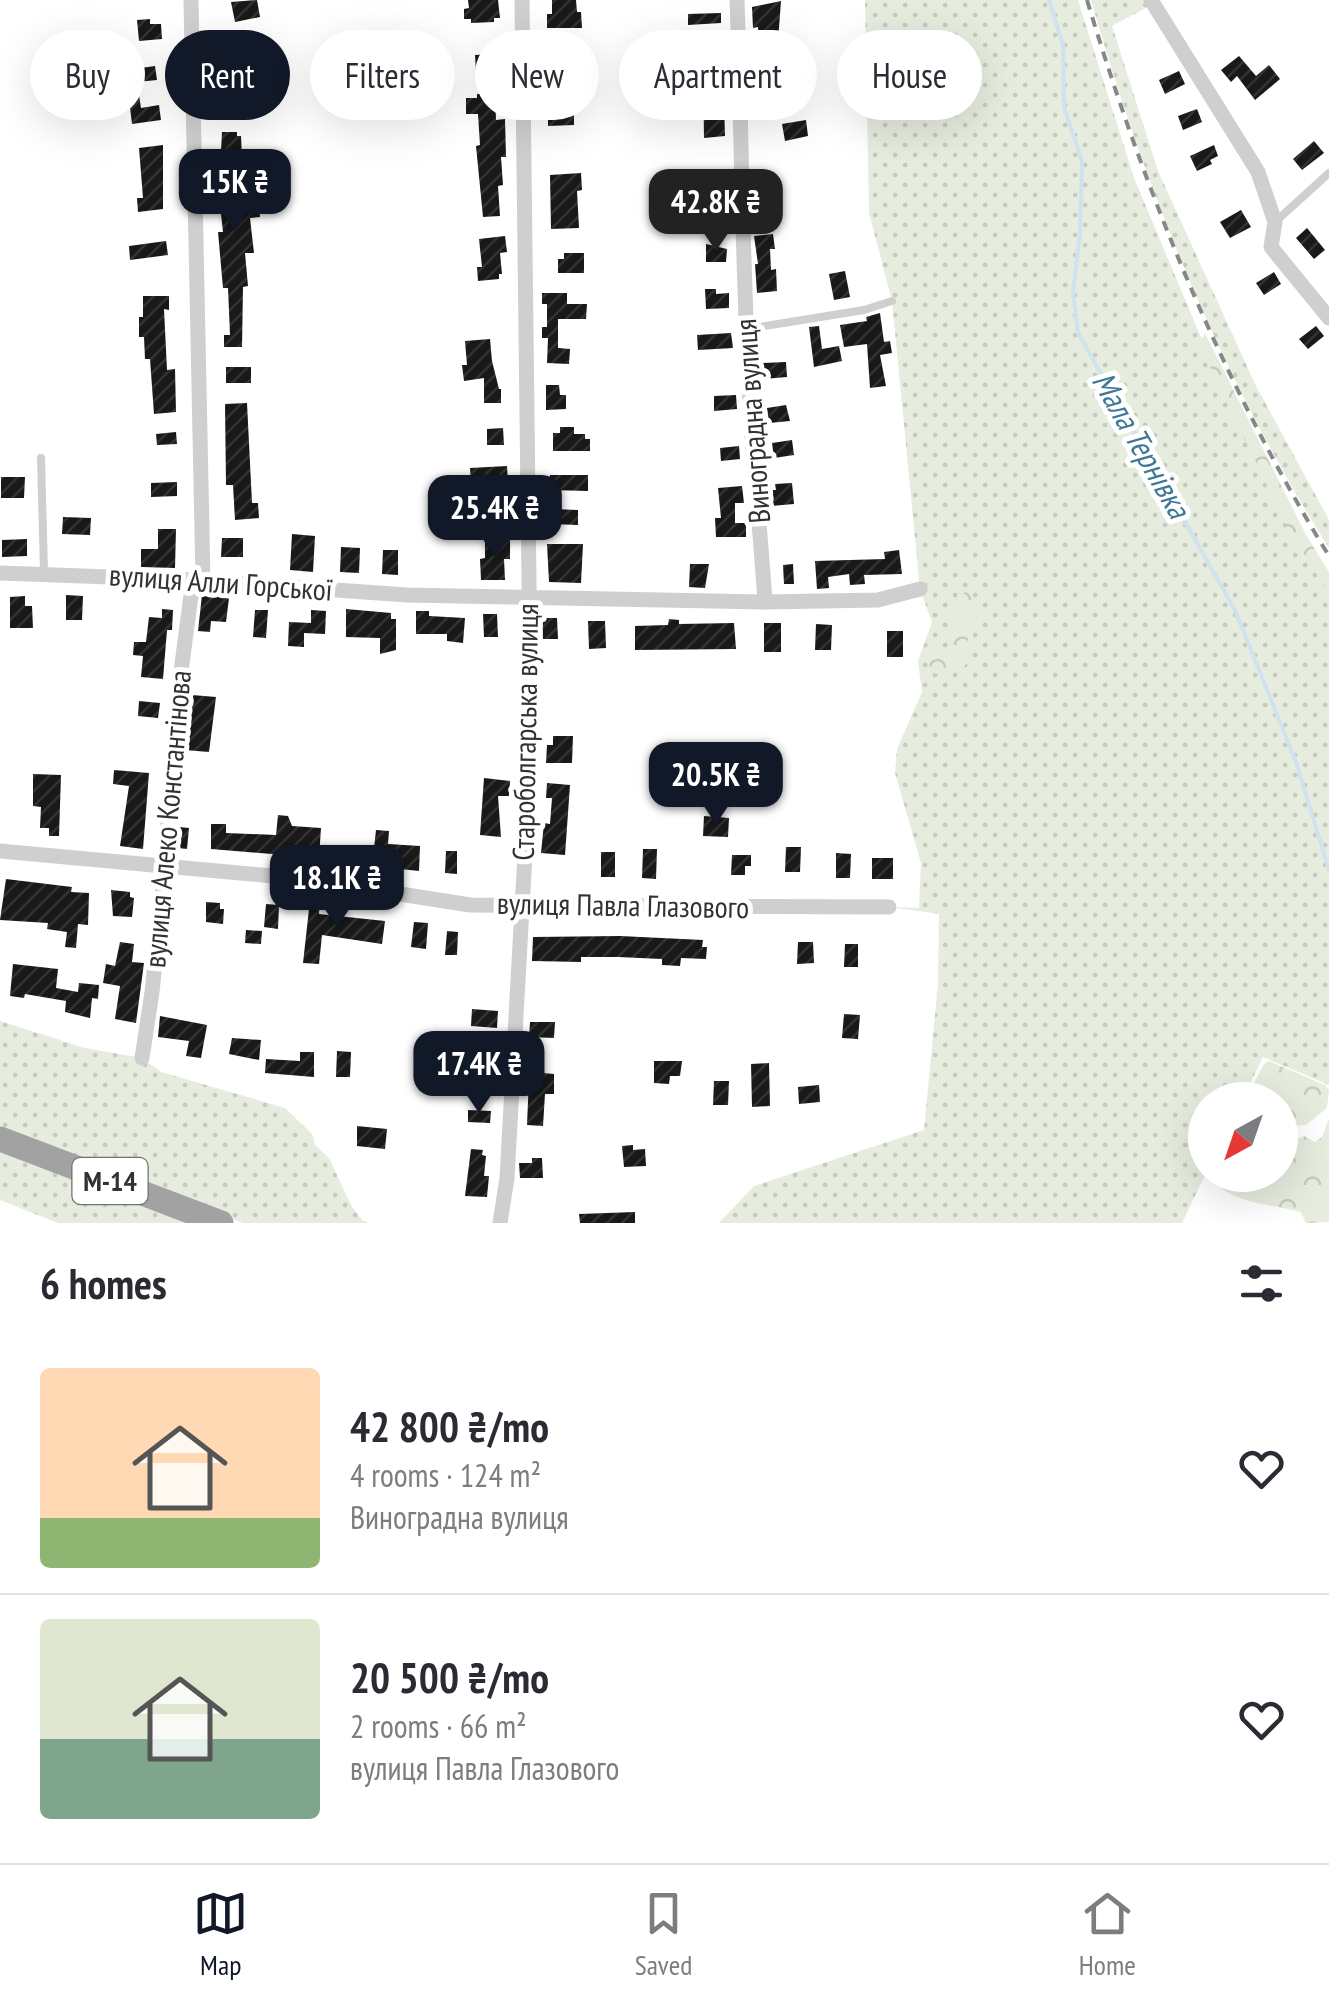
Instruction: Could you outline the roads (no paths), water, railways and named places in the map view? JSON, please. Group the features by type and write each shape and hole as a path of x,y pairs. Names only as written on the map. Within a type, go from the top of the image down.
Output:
{"highway":[{"name":"М-14","path":"0,1139 221,1223"}],"street":[{"name":"вулиця Алеко Константінова","path":"142,1058 165,868 174,725 198,580 191,0"},
{"name":"Староболгарська вулиця","path":"500,1223 508,1178 531,730 522,0"},
{"name":"Виноградна вулиця","path":"737,0 751,422 766,602"},
{"path":"1151,0 1258,172 1276,222 1271,246 1329,318"},
{"name":"вулиця Алли Горської","path":"0,573 198,580 407,595 766,602 878,600 920,589"},
{"name":"вулиця Павла Глазового","path":"0,851 305,879 460,904 889,907"}],"lane":[{"path":"1276,222 1329,172"},
{"path":"747,329 892,302"},
{"path":"41,458 44,572"}],"waterway":[{"name":"Мала Тернівка","path":"1049,0 1063,45 1064,107 1082,161 1073,293 1078,333 1235,610 1296,762 1329,870"}],"railway":[{"path":"1087,0 1134,144 1190,286 1255,424 1329,556"}]}
